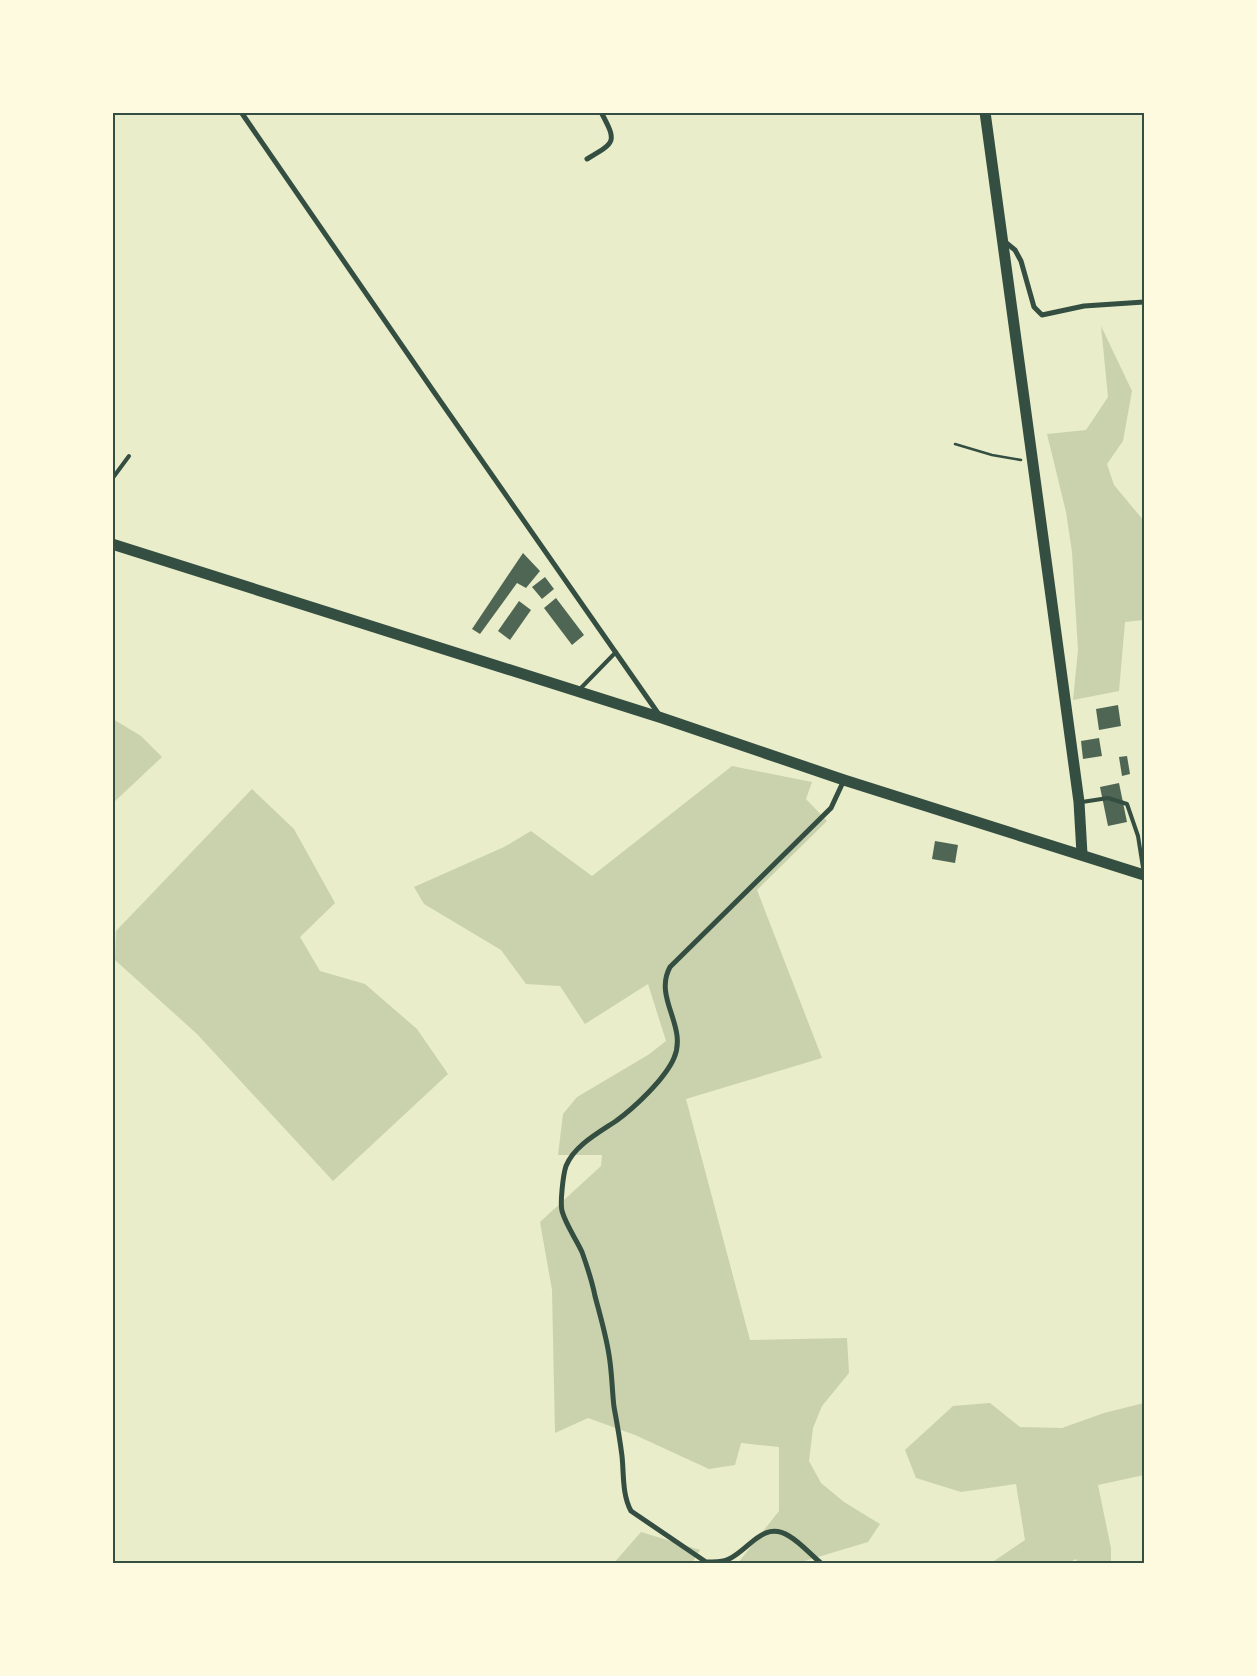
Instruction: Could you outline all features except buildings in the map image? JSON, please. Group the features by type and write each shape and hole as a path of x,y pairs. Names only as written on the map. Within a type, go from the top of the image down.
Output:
{"main road":[{"path":"985,112 1079,802 1082,854"},
{"path":"112,544 578,691 844,780 1144,874"}],"street":[{"path":"241,112 445,409 662,718"},
{"path":"587,159 610,145 611,132 601,112"},
{"path":"1002,238 1015,250 1021,261 1034,307 1042,315 1084,306 1144,302"},
{"path":"822,1564 789,1536 776,1530 768,1531 729,1559 718,1562 706,1562 631,1511 625,1500 622,1457 614,1407 609,1354 594,1292 582,1253 562,1211 563,1182 566,1167 574,1154 596,1134 618,1120 652,1089 674,1057 677,1046 677,1034 664,986 665,976 670,967 830,808 844,780"}],"lane":[{"path":"112,479 129,456"},
{"path":"578,691 616,652"},
{"path":"1079,802 1108,798 1126,804 1138,836 1144,874"}],"path":[{"path":"955,444 992,455 1032,463"}],"green space":[{"path":"1101,326 1132,391 1123,441 1107,464 1114,485 1144,521 1144,620 1125,622 1119,691 1073,700 1078,650 1072,552 1066,512 1047,434 1086,430 1108,397"},
{"path":"113,719 141,736 162,757 113,803"},
{"path":"732,766 812,782 806,799 827,821 757,890 822,1058 686,1099 750,1340 847,1338 849,1373 822,1406 813,1428 809,1461 821,1483 844,1502 880,1524 868,1542 798,1563 738,1563 779,1511 779,1447 741,1443 735,1465 709,1469 635,1435 588,1418 555,1433 552,1290 540,1222 601,1166 602,1155 558,1155 563,1114 577,1097 648,1055 666,1041 648,984 585,1024 560,986 526,984 501,950 424,904 414,887 504,847 531,831 592,876"},
{"path":"252,789 294,829 335,903 300,937 320,971 365,984 417,1029 448,1074 333,1181 197,1034 115,960 116,931"},
{"path":"990,1403 1020,1427 1062,1428 1104,1413 1144,1403 1144,1475 1098,1485 1111,1548 1111,1563 1078,1563 1076,1559 1068,1563 991,1563 1025,1540 1016,1484 961,1492 916,1478 905,1450 953,1406"},
{"path":"641,1532 700,1550 692,1563 613,1564"}]}
